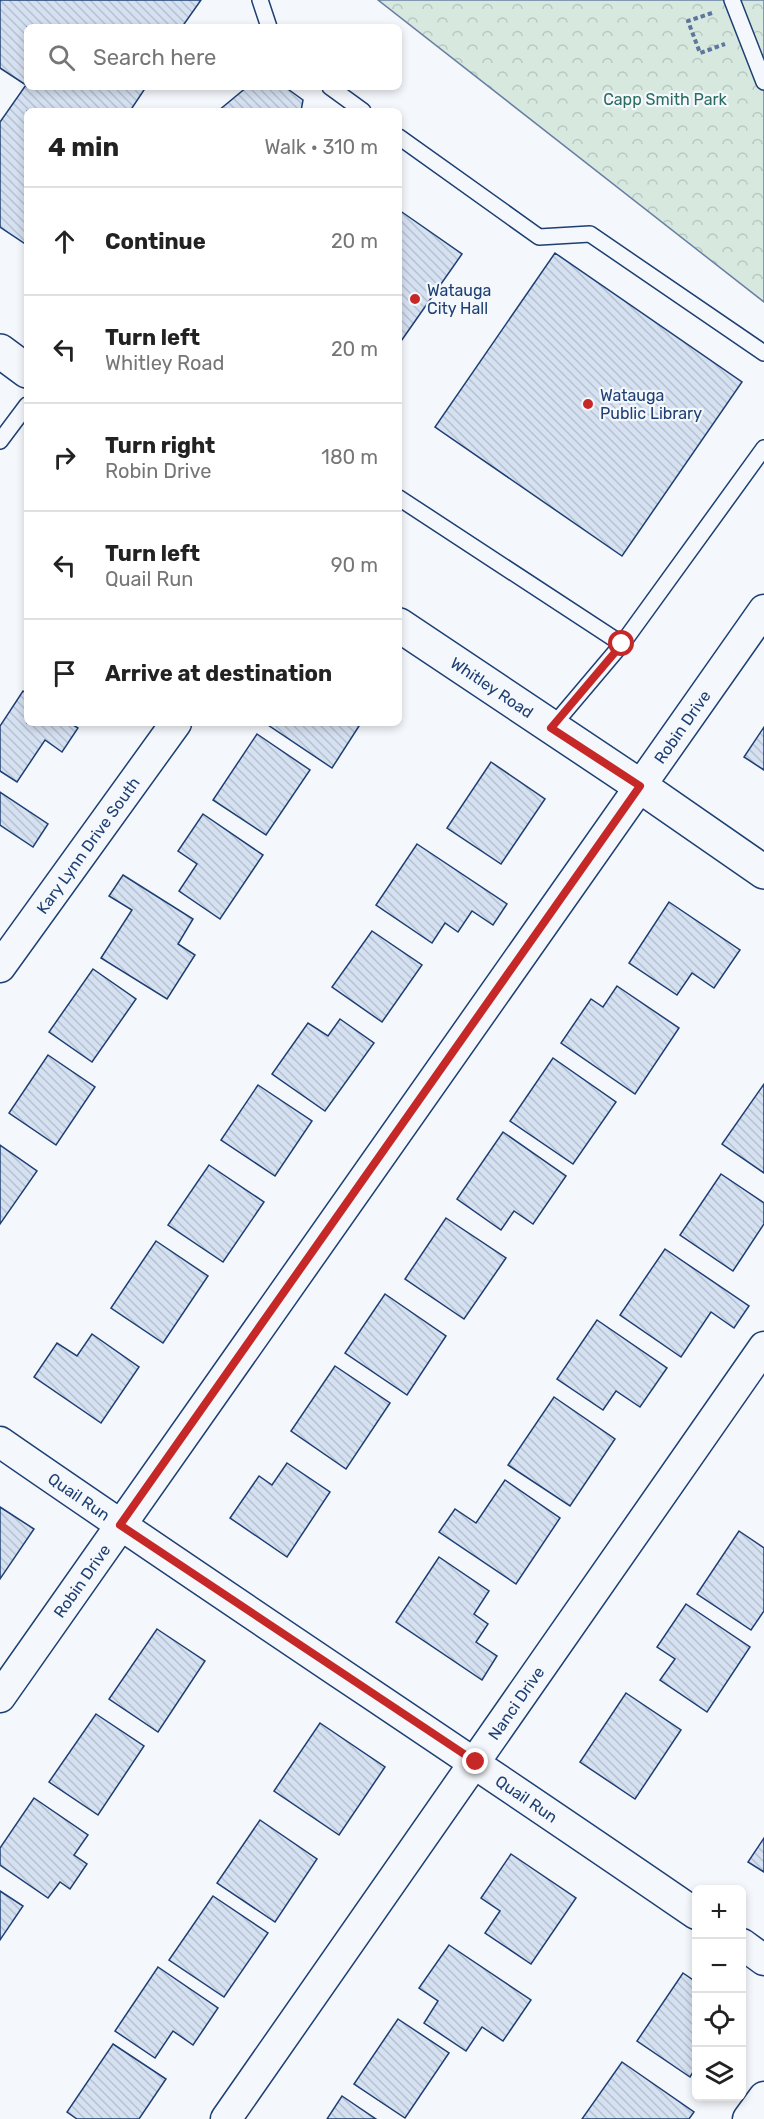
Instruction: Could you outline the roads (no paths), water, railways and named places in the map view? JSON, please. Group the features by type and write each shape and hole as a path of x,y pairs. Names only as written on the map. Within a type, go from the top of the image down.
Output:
{"street":[{"path":"0,351 24,369"},
{"name":"Robin Drive","path":"0,1697 764,610"},
{"name":"Whitley Road","path":"402,627 764,872"},
{"name":"Kary Lynn Drive South","path":"0,967 174,726"},
{"name":"Nanci Drive","path":"226,2119 764,1347"},
{"name":"Quail Run","path":"0,1442 120,1525 476,1762 692,1911"},
{"path":"746,1947 764,1960"},
{"path":"748,2119 764,2097"}],"lane":[{"path":"260,0 268,24"},
{"path":"732,0 764,82"},
{"path":"334,90 359,108"},
{"path":"402,139 539,237 590,234 764,353"},
{"path":"0,441 24,409"},
{"path":"551,728 622,644 764,448"},
{"path":"402,500 622,644"}],"place":[{"name":"Watauga City Hall","path":"415,299"},
{"name":"Watauga Public Library","path":"588,404"}],"park label":[{"name":"Capp Smith Park","path":"665,99"}]}
